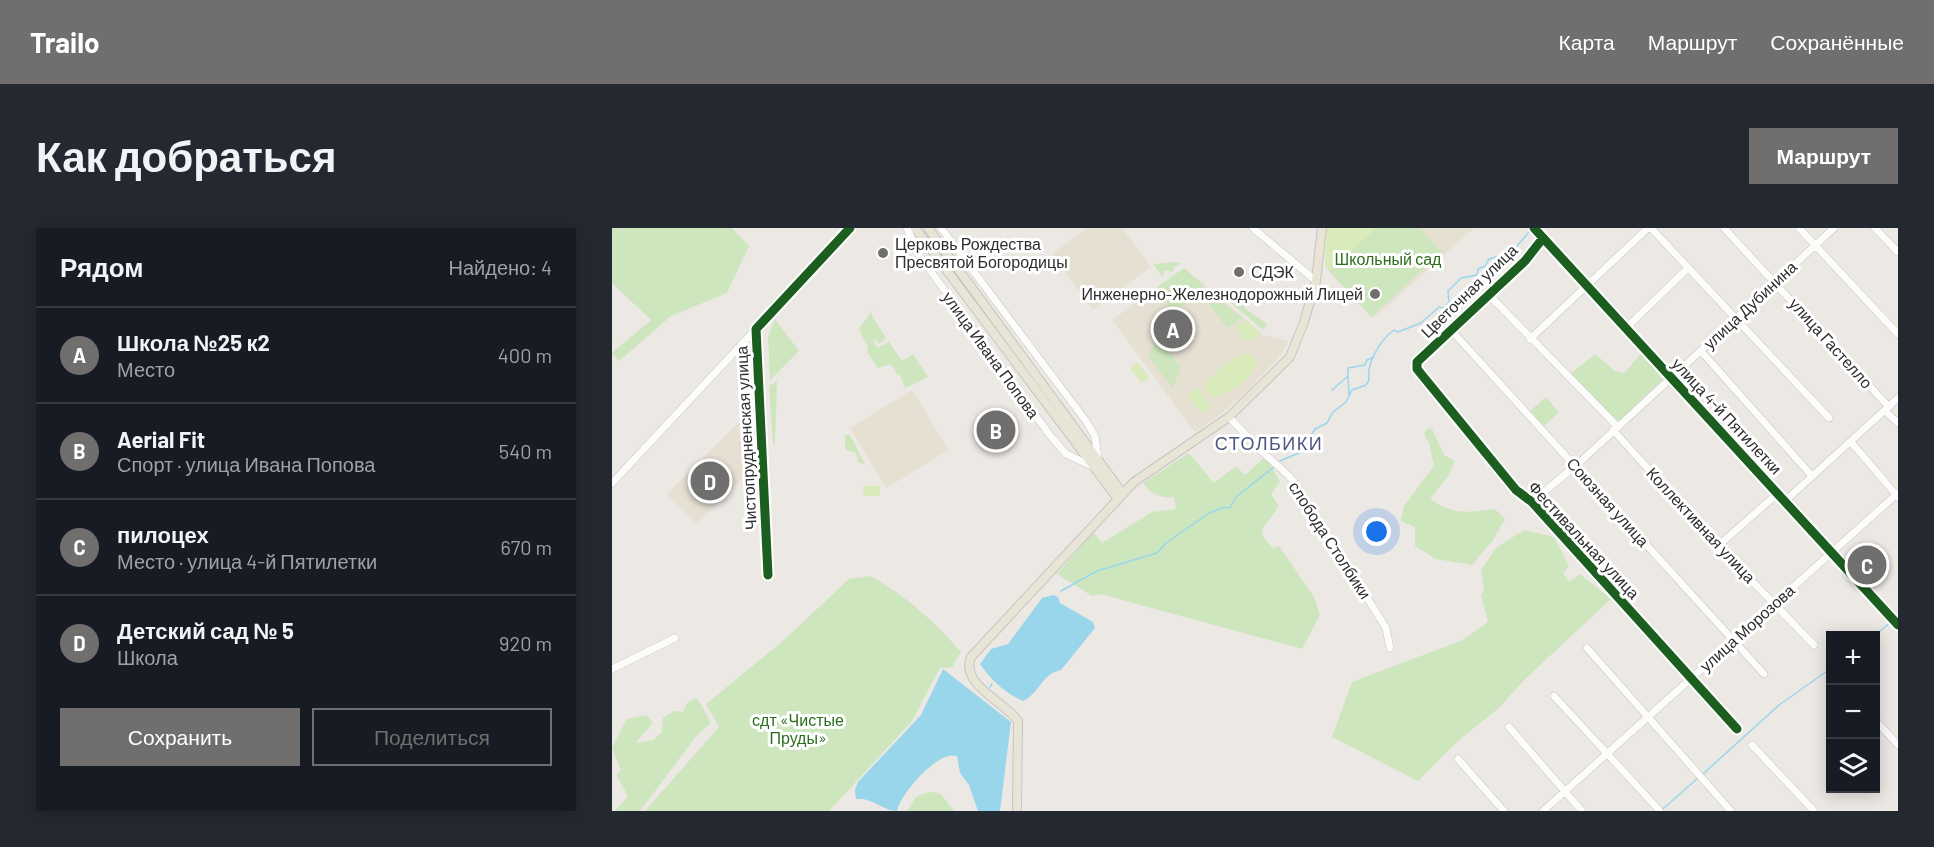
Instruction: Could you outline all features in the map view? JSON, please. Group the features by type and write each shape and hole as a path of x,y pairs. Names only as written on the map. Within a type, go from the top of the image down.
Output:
{"main road":[{"name":"улица Ивана Попова","path":"915,228 1121,497"},
{"name":"улица Ивана Попова","path":"928,228 1095,462"},
{"path":"1017,811 1018,721 973,680 969,673 969,661 979,645 1026,600 1121,497 1142,477 1198,441 1229,417 1293,351 1316,281 1322,228"}],"street":[{"name":"Чистопрудненская улица","path":"768,575 756,329 850,228"},
{"name":"улица Ивана Попова","path":"907,228 919,255 1049,434 1066,454 1095,462 1095,436 1086,421 941,228"},
{"path":"1253,228 1316,281"},
{"name":"улица 4-й Пятилетки","path":"1534,228 1898,625"},
{"path":"1530,339 1650,228 1829,418"},
{"name":"улица Гастелло","path":"1724,228 1776,282 1898,423"},
{"path":"1799,228 1898,334"},
{"name":"улица Дубинина","path":"1532,502 1834,228"},
{"path":"1875,228 1898,252"},
{"name":"Цветочная улица","path":"1416,366 1525,261 1543,238"},
{"path":"1626,327 1688,268"},
{"name":"Коллективная улица","path":"1489,295 1615,428 1718,546 1814,645"},
{"path":"612,483 756,329"},
{"name":"Союзная улица","path":"1452,331 1764,674"},
{"path":"1701,351 1812,476"},
{"name":"Фестивальная улица","path":"1416,366 1419,373 1500,467 1516,490 1532,502 1737,729"},
{"path":"1785,501 1898,398"},
{"name":"слобода Столбики","path":"1229,417 1289,476 1299,489 1386,628 1390,648"},
{"path":"1851,442 1897,495"},
{"path":"1718,546 1778,493"},
{"name":"улица Морозова","path":"1543,811 1897,495"},
{"path":"612,669 675,638"},
{"path":"1587,648 1731,811"},
{"path":"1554,696 1658,809"},
{"path":"1880,726 1898,745"},
{"path":"1509,727 1582,811"},
{"path":"1752,745 1814,811"},
{"path":"1458,759 1504,811"}],"shaded area":[{"path":"1087,228 1122,228 1151,267 1093,310 1052,254"},
{"name":"Школьный сад","path":"1376,228 1474,228 1373,319 1329,271"},
{"path":"1184,268 1264,335 1288,341 1280,356 1249,389 1220,415 1195,432 1112,320"},
{"path":"912,390 949,450 886,488 850,428"},
{"path":"750,415 754,467 697,524 667,494 745,416"}],"green space":[{"path":"612,228 732,228 749,246 727,293 671,316 619,361 612,353 651,320 612,283"},
{"path":"1326,228 1376,228 1329,271 1325,267"},
{"name":"Школьный сад","path":"1376,228 1420,228 1442,252 1371,317 1329,271"},
{"path":"1175,262 1181,264 1175,266 1173,272 1164,270 1163,278 1153,264"},
{"path":"1184,268 1204,285 1198,289 1200,292 1183,306 1171,309 1155,289"},
{"path":"1239,291 1238,296 1250,302 1244,308 1267,324 1263,330 1223,296"},
{"path":"1213,295 1243,318 1227,328 1206,300"},
{"path":"873,309 871,314 886,338 879,344 876,339 873,341 877,348 889,342 902,361 913,354 928,377 905,388 900,375 898,376 891,364 878,368 867,352 868,348 859,329"},
{"path":"775,319 799,351 770,380 768,336"},
{"path":"1246,320 1259,331 1260,335 1254,340 1245,340 1235,327"},
{"path":"1158,343 1162,343 1181,368 1173,388 1149,358 1150,350"},
{"path":"1249,353 1257,361 1252,373 1231,390 1210,396 1205,386 1212,376 1231,361"},
{"path":"1595,354 1615,371 1624,373 1641,354 1663,379 1620,420 1615,421 1569,375"},
{"path":"1137,362 1149,377 1142,383 1130,368"},
{"path":"777,381 775,444 773,444 769,386"},
{"path":"1198,388 1212,407 1202,414 1188,396"},
{"path":"1546,397 1559,412 1544,426 1530,411"},
{"path":"1428,428 1432,429 1444,455 1455,461 1448,476 1430,499 1454,510 1495,509 1505,519 1493,540 1472,565 1436,559 1415,546 1415,527 1401,521 1404,506 1434,466 1429,443 1424,434"},
{"path":"845,435 850,435 865,464 859,463 855,452 845,450"},
{"path":"1189,453 1214,483 1236,466 1245,475 1266,456 1280,482 1271,494 1279,506 1263,528 1262,535 1272,548 1279,546 1314,597 1320,615 1302,649 1100,594 1092,596 1057,574 1093,532 1102,543 1152,512 1176,509 1174,497 1157,495 1143,483"},
{"path":"864,486 880,486 880,496 863,496"},
{"path":"1524,530 1554,537 1569,566 1563,573 1569,582 1580,574 1611,599 1524,680 1500,707 1458,741 1418,781 1332,737 1352,682 1463,640 1488,622 1481,596 1484,589 1481,570 1496,548"},
{"name":"сдт «Чистые Пруды»","path":"871,576 919,610 961,652 952,667 940,668 912,721 829,811 645,811 719,727 706,704 783,641 849,579"},
{"path":"697,698 711,723 697,735 640,811 615,811 628,796 616,775 621,770 612,748 627,719 647,715 653,723 635,743 653,740 662,732 663,718 674,711 683,712 687,703"},
{"path":"928,792 940,793 954,811 907,811 916,797"}],"water":[{"path":"1053,595 1058,597 1060,603 1093,622 1095,628 1061,670 1049,675 1034,693 1023,701 999,685 980,664 991,649 1008,644 1042,598"},
{"path":"943,669 1011,722 1000,811 978,811 969,785 960,773 957,756 949,756 940,760 921,774 905,794 897,811 867,800 856,799 855,790 858,782 921,715"}],"waterway":[{"path":"1280,461 1301,452 1315,429 1327,423 1333,412 1346,402 1352,390 1366,385 1372,359 1389,334 1394,330 1398,332 1421,323 1439,307 1445,308 1449,302 1448,291 1461,278 1477,275 1478,269 1485,266 1489,259 1512,252 1529,232"},
{"path":"1332,390 1348,376 1348,368 1365,365 1367,360 1374,357"},
{"path":"1348,376 1349,395"},
{"path":"1061,591 1097,571 1157,553 1166,543 1209,513 1224,507 1230,508 1236,497 1274,467"},
{"path":"1880,631 1890,623"},
{"path":"1703,774 1779,705 1826,672"},
{"path":"1663,809 1699,777"}],"cycle path":[{"path":"768,575 756,329 850,228"},
{"path":"1534,228 1898,625"},
{"path":"1543,238 1525,261 1417,362 1417,369 1516,490 1532,502 1737,729"}],"place":[{"name":"Церковь Рождества Пресвятой Богородицы","path":"883,253"},
{"name":"СДЭК","path":"1239,272"},
{"name":"Инженерно-Железнодорожный Лицей","path":"1375,294"},
{"name":"Школа №25 к2","path":"1173,329"},
{"name":"Aerial Fit","path":"996,430"},
{"name":"Детский сад № 5","path":"710,481"},
{"name":"пилоцех","path":"1867,565"}],"district":[{"name":"СТОЛБИКИ","path":"1269,444"}]}
